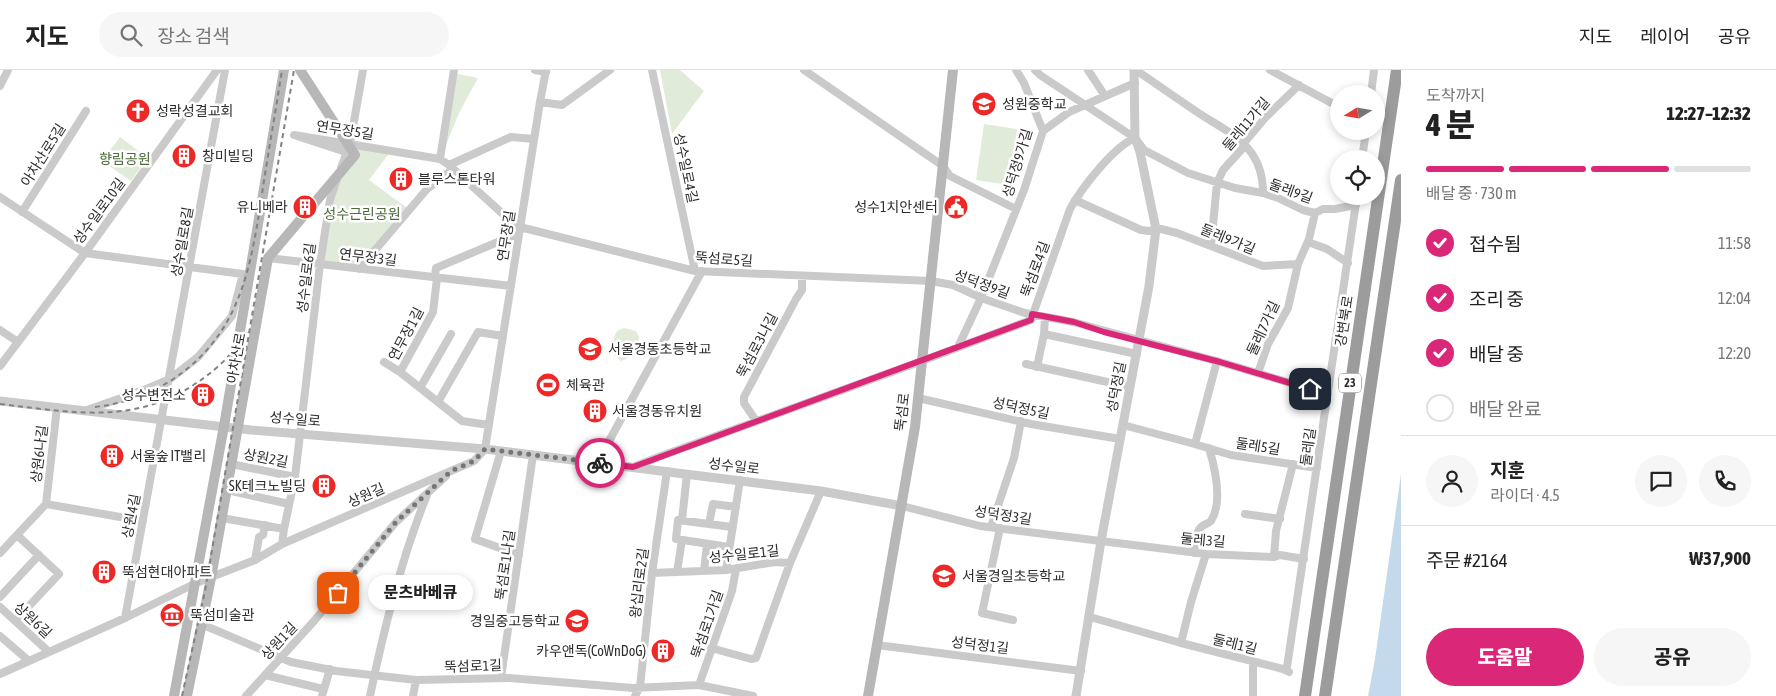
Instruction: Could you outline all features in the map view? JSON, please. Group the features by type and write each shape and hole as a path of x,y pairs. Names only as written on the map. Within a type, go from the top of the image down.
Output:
{"highway":[{"name":"강변북로","path":"1305,696 1397,70"},
{"name":"23","path":"1325,696 1401,180"}],"main road":[{"name":"아차산로","path":"174,696 224,426 246,275 284,70"},
{"path":"268,258 356,156 297,70"},
{"name":"뚝섬로","path":"868,696 902,506 918,398 953,70"},
{"name":"아차산로","path":"187,696 211,578 268,258"}],"street":[{"path":"0,86 8,70"},
{"name":"성수일로10길","path":"0,366 85,253 217,70"},
{"name":"성수일로8길","path":"162,418 225,70"},
{"name":"성수일로6길","path":"300,434 320,264 330,200 350,144 363,70"},
{"path":"440,159 454,70"},
{"name":"연무장길","path":"485,449 546,71 535,70"},
{"path":"540,102 562,105 610,70"},
{"name":"성수일로4길","path":"652,70 698,271"},
{"name":"성덕정9가길","path":"804,70 943,166 950,176 1016,209"},
{"name":"성덕정9가길","path":"958,348 981,298 1024,190 1043,131 1024,83 1016,70"},
{"name":"둘레9길","path":"1035,70 1134,138 1144,150 1188,173 1235,188 1263,193 1302,210 1315,213 1322,209 1335,209 1356,205"},
{"path":"1088,70 1105,96"},
{"path":"1270,70 1330,102"},
{"path":"1289,79 1293,70"},
{"path":"1372,85 1374,70"},
{"path":"1136,71 1228,130 1244,143 1256,160 1263,193"},
{"name":"성덕정길","path":"1076,696 1101,541 1140,341 1156,229 1140,152 1134,138 1136,71"},
{"path":"1043,131 1069,112 1135,83"},
{"name":"둘레11가길","path":"1217,183 1223,170 1243,148 1244,143 1265,118 1299,85"},
{"name":"아차산로5길","path":"22,212 86,111"},
{"name":"연무장5길","path":"356,156 294,135 440,159 519,230"},
{"path":"359,269 427,189 451,167 511,137 534,139"},
{"name":"뚝섬로4길","path":"633,467 1031,320 1070,209 1075,200 1116,151 1134,138"},
{"path":"1211,246 1217,183"},
{"path":"0,197 85,253 246,275"},
{"name":"둘레9가길","path":"1075,200 1141,230 1167,230 1263,266 1298,264"},
{"name":"둘레길","path":"1286,671 1356,205"},
{"path":"1298,264 1308,242 1315,213"},
{"path":"436,278 436,268 519,230"},
{"name":"뚝섬로5길","path":"519,230 698,271 931,282"},
{"path":"1308,242 1327,249 1348,263"},
{"name":"연무장3길","path":"268,258 510,286"},
{"name":"둘레7가길","path":"1258,373 1268,344 1288,308 1298,264"},
{"path":"597,463 698,271"},
{"name":"아차산로","path":"170,379 198,357 232,316 246,275"},
{"name":"연무장1길","path":"400,372 433,312 436,278"},
{"name":"뚝섬로3나길","path":"756,421 744,404 744,397 802,290 802,280"},
{"name":"성덕정9길","path":"931,282 953,285 981,298 1032,314 1074,322 1328,394"},
{"path":"1037,367 1044,334 1045,317"},
{"path":"0,330 18,342"},
{"path":"438,402 478,332 503,336"},
{"path":"420,388 451,334"},
{"path":"1044,334 1137,354"},
{"path":"1196,444 1217,361"},
{"name":"연무장1길","path":"384,362 400,372 462,421 489,425"},
{"path":"1026,364 1130,387"},
{"name":"성수일로","path":"87,410 170,379"},
{"name":"성덕정5길","path":"918,398 1021,421 1120,439"},
{"name":"성수일로","path":"0,401 237,428 485,449 740,480 820,491 902,506"},
{"name":"상원6나길","path":"0,553 46,504 57,407"},
{"name":"상원4길","path":"125,618 162,418"},
{"path":"1014,620 982,613 996,527 1014,458 1021,421"},
{"name":"둘레5길","path":"1123,425 1196,444 1231,456 1317,468"},
{"name":"상원2길","path":"282,544 295,477 300,434"},
{"path":"1194,553 1195,542 1200,528 1211,520 1218,489 1209,448"},
{"name":"상원길","path":"0,674 196,584 255,560 282,544 474,461 485,449"},
{"path":"501,451 475,539 519,555"},
{"name":"뚝섬로1나길","path":"501,678 533,455"},
{"name":"상원2길","path":"231,464 295,477"},
{"path":"1274,557 1274,544 1293,464"},
{"name":"상원1길","path":"246,696 314,621 396,522 451,471"},
{"name":"왕십리로2길","path":"635,696 640,687 652,573 667,471"},
{"path":"687,474 676,539 729,547"},
{"path":"726,570 740,480"},
{"path":"227,490 290,504"},
{"path":"370,696 400,573 416,523 429,491"},
{"name":"성수일로1길","path":"652,573 726,570 775,562 790,563 820,491"},
{"name":"상원6나길","path":"46,504 143,521"},
{"path":"709,524 713,504 736,507"},
{"name":"성덕정3길","path":"902,506 980,526 1101,541"},
{"path":"1245,514 1280,519"},
{"path":"222,518 284,529"},
{"path":"660,520 732,526"},
{"path":"255,560 259,537 263,536 265,526"},
{"path":"15,621 59,574 17,535"},
{"path":"677,572 682,540"},
{"name":"둘레3길","path":"1101,541 1194,553 1274,557 1280,555 1304,559"},
{"path":"704,571 707,544"},
{"path":"1181,643 1206,554"},
{"name":"상원6길","path":"0,597 38,555"},
{"path":"711,648 751,659 756,658 790,563"},
{"name":"뚝섬로1가길","path":"699,685 732,591 736,569"},
{"name":"상원6길","path":"0,607 49,652"},
{"name":"둘레1길","path":"1090,617 1286,671"},
{"name":"뚝섬로1길","path":"201,624 291,662 330,670 416,680 501,678 633,688 699,685 753,696"},
{"path":"0,636 29,661"},
{"name":"성덕정1길","path":"877,645 1081,671"},
{"path":"1253,661 1253,696"},
{"path":"265,675 323,692 330,670"},
{"path":"413,696 416,680"}],"green space":[{"path":"660,70 680,70 704,91 672,134"},
{"path":"457,74 478,78 459,113 444,150"},
{"path":"984,124 1017,129 1009,185 976,180"},
{"name":"향림공원","path":"120,137 148,158 131,181 102,161"},
{"name":"성수근린공원","path":"351,146 390,152 369,180 407,208 358,265 323,262 333,200"},
{"path":"624,328 636,331 639,337 634,352 629,358 621,361 614,355 614,338 617,332"}],"water":[{"path":"1401,474 1401,696 1368,696 1375,659"}],"railway":[{"path":"95,407 118,403 140,396 181,374 214,342 227,322 242,288 253,245 282,70"},
{"path":"182,696 205,591 294,70"},
{"path":"0,404 56,411 109,412 134,409 159,402 184,391 214,370 235,349 247,331"}],"way so far":[{"path":"338,593 396,522 451,471 474,461 485,449 600,463"}],"place":[{"name":"성원중학교","path":"984,104"},
{"name":"성락성결교회","path":"138,111"},
{"name":"창미빌딩","path":"184,156"},
{"name":"블루스톤타워","path":"401,179"},
{"name":"유니베라","path":"305,207"},
{"name":"성수1치안센터","path":"956,207"},
{"name":"서울경동초등학교","path":"590,349"},
{"name":"체육관","path":"548,385"},
{"name":"성수변전소","path":"203,395"},
{"name":"서울경동유치원","path":"595,411"},
{"name":"서울숲 IT밸리","path":"112,456"},
{"name":"SK테크노빌딩","path":"324,486"},
{"name":"뚝섬현대아파트","path":"104,572"},
{"name":"서울경일초등학교","path":"944,576"},
{"name":"문츠바베큐","path":"338,593"},
{"name":"뚝섬미술관","path":"172,615"},
{"name":"경일중고등학교","path":"577,621"},
{"name":"카우앤독(CoWnDoG)","path":"663,651"}],"route":[{"path":"600,463 633,467 1031,320 1032,314 1074,322 1310,389"}]}
